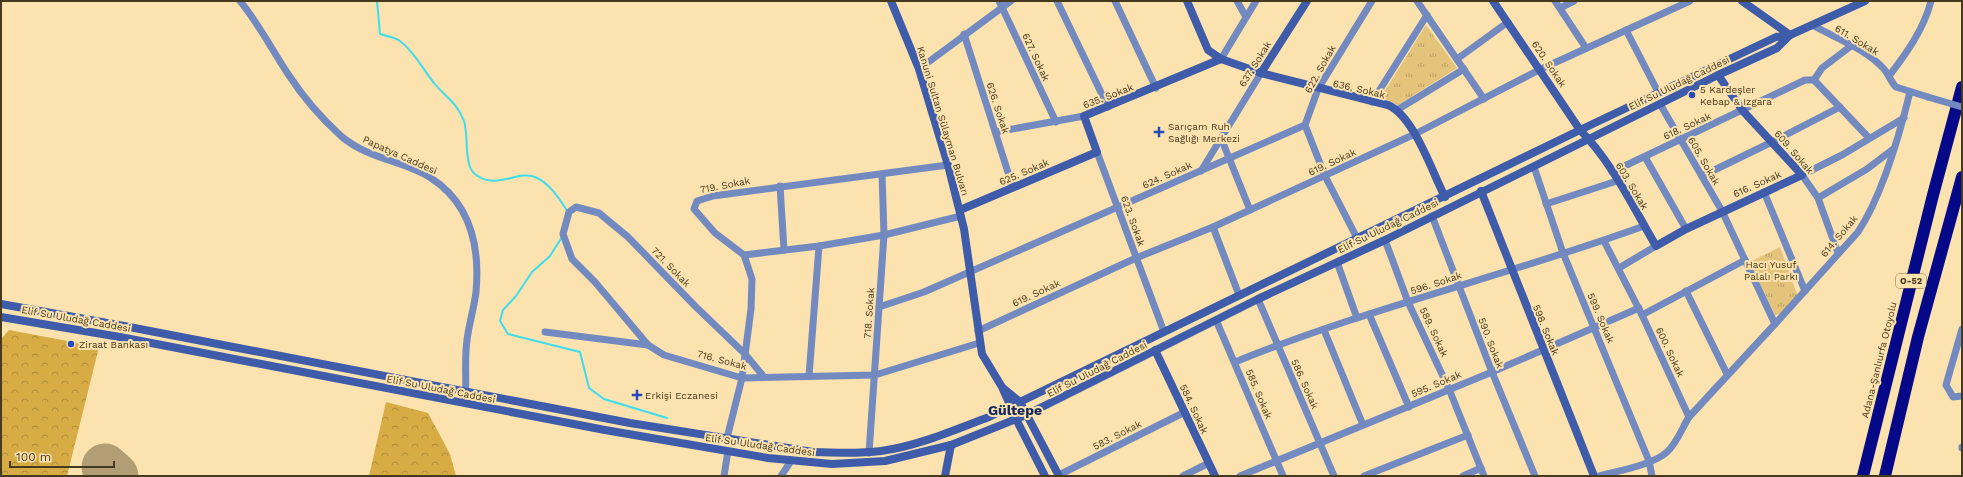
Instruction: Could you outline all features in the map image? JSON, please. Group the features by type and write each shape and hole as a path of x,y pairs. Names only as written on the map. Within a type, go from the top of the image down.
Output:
{"highway":[{"name":"Adana-Şanlıurfa Otoyolu","path":"1863,476 1933,195 1962,87"},
{"name":"O-52","path":"1885,476 1918,337 1962,177"}],"main road":[{"path":"1187,1 1208,50 1221,59"},
{"name":"637. Sokak","path":"1261,74 1307,1"},
{"name":"620. Sokak","path":"1493,1 1541,69 1580,130 1588,138"},
{"path":"1742,1 1790,35"},
{"name":"Elif Su Uludağ Caddesi","path":"1,304 124,326 630,423 813,452 869,453 894,449 924,441 989,417 1357,238 1445,197 1658,92 1776,37 1790,35 1812,25 1849,4 1865,1"},
{"name":"Kanuni Sultan Sülayman Bulvarı","path":"892,2 918,69 948,165 960,213 970,271 979,343 985,360 1002,387"},
{"name":"Elif Su Uludağ Caddesi","path":"2,319 120,337 605,430 728,451 832,464 871,463 907,457 951,446 1026,415 1258,299 1385,240 1481,191 1534,167 1588,138 1777,48 1790,35"},
{"name":"635. Sokak","path":"1084,116 1156,88 1221,59"},
{"name":"636. Sokak","path":"1221,59 1261,74 1388,105 1397,110 1409,122 1445,197"},
{"name":"609. Sokak","path":"1718,75 1743,111 1802,175"},
{"name":"623. Sokak","path":"1084,116 1097,152"},
{"name":"603. Sokak","path":"1588,138 1612,172 1656,246"},
{"name":"625. Sokak","path":"960,213 1013,188 1097,152"},
{"name":"616. Sokak","path":"1656,246 1722,211 1802,175"},
{"name":"598. Sokak","path":"1481,191 1511,270 1594,476"},
{"name":"584. Sokak","path":"1156,350 1215,476"},
{"path":"1002,387 1020,402 1059,476"},
{"path":"1002,387 1010,407 1044,476"},
{"path":"945,476 951,446"}],"street":[{"name":"Papatya Caddesi","path":"240,1 292,80 313,108 341,136 363,151 430,177 454,197 461,208 473,233 477,268 476,293 466,350 465,403"},
{"path":"918,69 1000,4 1011,1"},
{"path":"1058,1 1108,107"},
{"path":"1115,1 1156,88"},
{"path":"1237,1 1246,17"},
{"path":"1221,59 1256,1"},
{"name":"622. Sokak","path":"1305,125 1318,89 1372,1"},
{"path":"1417,1 1484,99"},
{"path":"1555,1 1586,48"},
{"path":"1560,8 1574,1"},
{"name":"619. Sokak","path":"978,331 1136,258 1213,227 1325,176 1415,134 1541,69 1690,1"},
{"path":"1889,76 1904,57 1916,37 1931,1"},
{"name":"627. Sokak","path":"1000,4 1056,122"},
{"path":"1372,102 1426,15"},
{"path":"1457,59 1508,22"},
{"name":"611. Sokak","path":"1812,25 1851,46 1878,63 1896,87 1962,106"},
{"path":"1626,30 1658,92"},
{"name":"626. Sokak","path":"964,34 1013,188"},
{"path":"1851,46 1822,68 1814,80 1869,138"},
{"path":"1397,110 1464,69"},
{"name":"637. Sokak","path":"1201,171 1261,74"},
{"name":"618. Sokak","path":"1612,172 1743,111 1805,80 1814,80"},
{"name":"614. Sokak","path":"1689,417 1858,232 1869,215 1878,193 1904,118 1910,92"},
{"name":"605. Sokak","path":"1660,104 1722,211 1774,324"},
{"path":"1702,176 1772,142 1840,106"},
{"name":"635. Sokak","path":"996,132 1084,116"},
{"name":"616. Sokak","path":"1802,175 1904,118"},
{"path":"1305,125 1325,176 1357,238"},
{"name":"624. Sokak","path":"879,307 924,292 1305,125"},
{"path":"1221,138 1250,210"},
{"path":"1818,198 1867,169 1893,149"},
{"name":"623. Sokak","path":"1097,152 1164,332"},
{"path":"1645,157 1686,229"},
{"name":"719. Sokak","path":"744,255 723,240 699,215 694,209 697,201 714,196 780,186 948,165"},
{"name":"599. Sokak","path":"1534,167 1563,253 1649,461 1652,476"},
{"name":"718. Sokak","path":"869,453 884,235 882,174"},
{"name":"609. Sokak","path":"1802,175 1818,198 1838,253"},
{"path":"1546,204 1617,181"},
{"path":"780,186 784,250"},
{"path":"1764,192 1805,291"},
{"name":"721. Sokak","path":"564,234 569,212 576,207 599,214 628,237 695,306 745,354 764,377"},
{"path":"727,438 742,378 752,279 744,255 819,246 884,235 960,213"},
{"name":"590. Sokak","path":"1432,216 1492,372 1535,476"},
{"name":"596. Sokak","path":"1235,362 1277,345 1369,314 1604,241 1644,226"},
{"path":"1213,227 1239,295"},
{"name":"716. Sokak","path":"564,234 572,259 595,282 648,345 664,355 742,378 875,375 979,343"},
{"name":"589. Sokak","path":"1385,240 1408,302 1450,389 1484,476"},
{"name":"600. Sokak","path":"1604,241 1619,268 1689,417"},
{"path":"809,376 819,246"},
{"name":"616. Sokak","path":"1619,268 1656,246"},
{"name":"595. Sokak","path":"1240,476 1319,442 1492,372 1594,326 1640,312 1686,291 1745,260"},
{"path":"1337,262 1357,318"},
{"path":"1686,291 1727,374"},
{"name":"586. Sokak","path":"1258,299 1334,476"},
{"path":"1369,314 1408,407"},
{"name":"585. Sokak","path":"1216,320 1277,461 1282,476"},
{"path":"1962,329 1946,385 1952,397 1962,396"},
{"path":"1324,330 1363,425"},
{"path":"545,332 648,345"},
{"name":"583. Sokak","path":"1059,476 1185,412"},
{"path":"1599,476 1649,461 1667,452 1689,417"},
{"path":"1364,476 1468,435"},
{"path":"724,476 728,451"},
{"path":"781,476 791,460"},
{"path":"1183,476 1209,463"},
{"path":"1464,476 1481,468"}],"green space":[{"path":"1426,25 1457,68 1398,105 1381,97"},
{"name":"Hacı Yusuf Palalı Parkı","path":"1780,247 1798,297 1782,313 1775,315 1750,262"},
{"path":"9,330 99,347 67,476 1,476 1,339"},
{"path":"386,402 428,413 450,454 456,476 369,476"}],"waterway":[{"path":"377,1 380,34 396,38 405,45 438,88 454,104 461,114 465,127 469,165 472,171 476,175 492,181 521,176 535,177 550,188 568,212"},
{"path":"562,237 550,256 532,272 516,296 503,310 500,321 508,334 580,352 589,388 604,399 667,418"}],"runway":[{"path":"105,467 115,476"}],"place":[{"name":"5 Kardeşler Kebap & Izgara","path":"1692,95"},
{"name":"Sarıçam Ruh Sağlığı Merkezi","path":"1159,132"},
{"name":"Ziraat Bankası","path":"71,344"},
{"name":"Erkişi Eczanesi","path":"637,395"}],"district":[{"name":"Gültepe","path":"1015,410"}]}
